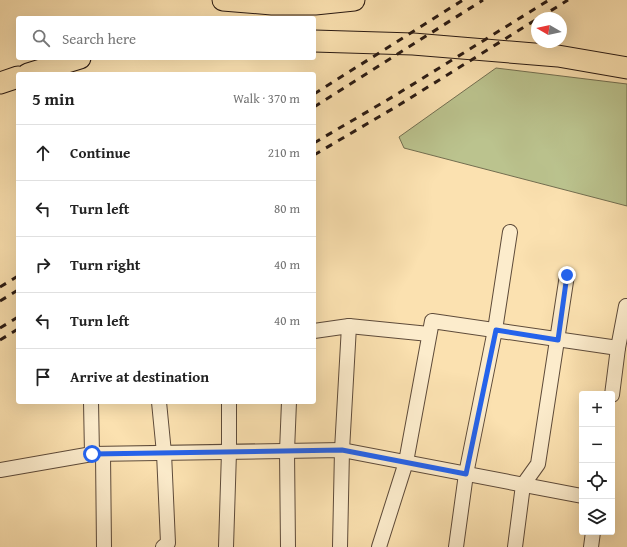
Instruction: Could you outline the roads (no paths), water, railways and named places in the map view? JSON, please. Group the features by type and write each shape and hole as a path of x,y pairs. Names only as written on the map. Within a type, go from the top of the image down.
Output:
{"highway":[{"path":"223,0 272,4 308,4 354,0"},
{"path":"316,41 413,44 558,56 627,68"},
{"path":"34,72 74,60"},
{"path":"0,83 16,78"}],"street":[{"path":"456,547 466,474 496,330 510,232"},
{"path":"516,547 523,485 538,464 567,275"},
{"path":"613,391 618,348 626,306"},
{"path":"379,547 406,462 432,321 618,348"},
{"path":"316,331 349,326 429,334"},
{"path":"340,547 342,450 349,326"},
{"path":"91,404 98,454 104,547"},
{"path":"159,404 164,453 168,543 163,547"},
{"path":"226,547 229,404"},
{"path":"288,547 287,451 289,404"},
{"path":"0,470 98,454 342,450 579,495"},
{"path":"591,547 593,535"}],"railway":[{"path":"316,93 463,0"},
{"path":"316,106 483,0"},
{"path":"316,142 394,96 549,0"},
{"path":"549,12 568,0"},
{"path":"316,154 399,105 531,23"},
{"path":"0,287 16,277"},
{"path":"0,301 16,291"},
{"path":"0,328 16,318"},
{"path":"0,340 16,330"}]}
